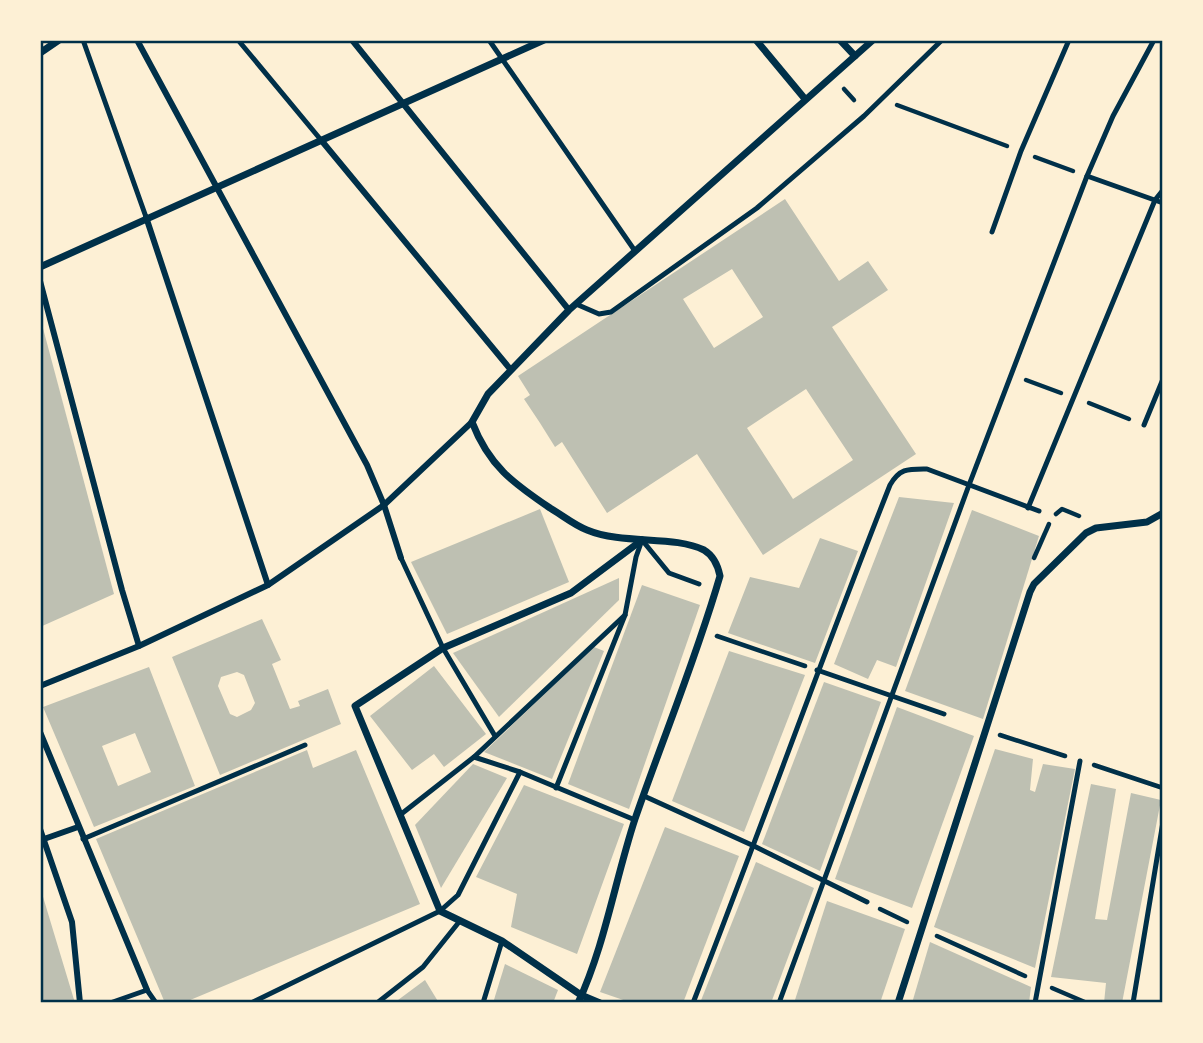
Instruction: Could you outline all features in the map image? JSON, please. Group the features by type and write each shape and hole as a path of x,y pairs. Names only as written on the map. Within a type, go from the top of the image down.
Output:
{"street":[{"path":"40,52 59,40"},
{"path":"137,40 367,465 384,505 401,558"},
{"path":"352,40 569,310"},
{"path":"40,267 544,40"},
{"path":"756,40 805,99"},
{"path":"840,40 855,57"},
{"path":"40,686 139,646 268,585 384,505 472,422 488,394 569,310 873,40"},
{"path":"321,140 511,370"},
{"path":"146,217 268,585"},
{"path":"40,281 139,646"},
{"path":"472,422 478,439 498,469 540,501 586,530 621,539 691,545 706,551 718,564 720,576 703,631 635,820 604,929 579,999"},
{"path":"898,1003 1034,584 1086,533 1096,528 1147,522 1163,513"},
{"path":"600,1003 579,999 502,941 440,912 355,706 443,648 571,593 642,540"},
{"path":"40,732 147,990"},
{"path":"44,839 78,827"},
{"path":"40,829 72,922 80,1003"}],"lane":[{"path":"83,40 146,217"},
{"path":"238,40 321,140"},
{"path":"489,40 635,251"},
{"path":"576,304 599,314 611,312 757,208 881,99 942,40"},
{"path":"992,232 1021,151 1069,40"},
{"path":"779,1003 969,485 1087,176 1113,116 1154,40"},
{"path":"1087,176 1163,203"},
{"path":"1028,508 1155,200 1163,190"},
{"path":"1144,425 1163,379"},
{"path":"693,1003 754,846 817,670 890,485 897,474 910,469 926,468 1039,511"},
{"path":"642,540 669,573 699,584"},
{"path":"556,788 625,615 642,540"},
{"path":"401,558 443,648 495,736"},
{"path":"400,815 474,757 625,615"},
{"path":"817,670 944,714"},
{"path":"83,839 305,745"},
{"path":"474,757 520,772 635,820"},
{"path":"1035,1003 1080,761"},
{"path":"251,1003 440,912 458,895 520,772"},
{"path":"644,796 867,902"},
{"path":"1133,1003 1163,822"},
{"path":"377,1003 423,967 459,922"},
{"path":"483,1003 502,941"},
{"path":"110,1003 147,990 156,1003"}],"path":[{"path":"881,99 1087,176"},
{"path":"1034,584 1032,564 1053,517 1062,509 1106,527"},
{"path":"703,631 817,670"},
{"path":"986,730 1163,788"},
{"path":"867,902 920,929 1087,1003"}],"building":[{"path":"785,199 839,281 868,261 888,290 832,327 916,454 763,555 697,454 607,513 562,442 555,447 524,399 530,395 518,376","holes":["732,269 763,317 714,348 683,299","806,389 853,460 793,499 747,428"]},
{"path":"40,317 114,594 40,627"},
{"path":"899,497 954,503 896,667 877,660 868,679 834,664"},
{"path":"540,509 569,582 447,634 411,562"},
{"path":"972,510 1039,536 983,719 905,691"},
{"path":"820,538 858,551 815,663 728,633 750,577 799,588"},
{"path":"619,578 619,600 499,717 453,653"},
{"path":"642,585 700,605 629,809 568,784"},
{"path":"262,619 281,660 272,664 290,709 300,706 298,701 328,689 341,724 220,775 172,657","holes":["237,672 244,675 255,703 251,710 237,717 230,714 218,686 221,677"]},
{"path":"594,647 604,651 552,779 484,752"},
{"path":"729,651 805,675 744,832 672,801"},
{"path":"434,666 486,734 444,767 434,754 412,770 370,716"},
{"path":"149,667 195,786 94,827 43,707","holes":["135,733 151,772 118,786 102,746"]},
{"path":"824,682 881,702 820,871 762,844"},
{"path":"897,707 974,736 912,908 835,879"},
{"path":"995,749 1033,759 1030,790 1035,792 1043,764 1075,769 1035,968 934,927"},
{"path":"307,750 313,768 356,750 420,904 183,1003 165,1003 96,839"},
{"path":"473,764 507,778 441,888 415,825"},
{"path":"1091,784 1116,789 1095,919 1107,920 1131,793 1161,800 1122,1003 1104,1003 1106,983 1051,977"},
{"path":"524,785 624,824 577,954 511,927 517,894 476,877"},
{"path":"665,827 739,856 683,1003 632,1003 600,992"},
{"path":"756,862 814,888 771,1003 700,1003"},
{"path":"41,890 53,930 75,1003 40,1003"},
{"path":"827,901 905,929 880,1003 794,1003"},
{"path":"930,942 1031,987 1029,1003 912,1003"},
{"path":"505,964 558,990 553,1003 493,1003"},
{"path":"425,980 439,1003 394,1003"}]}
